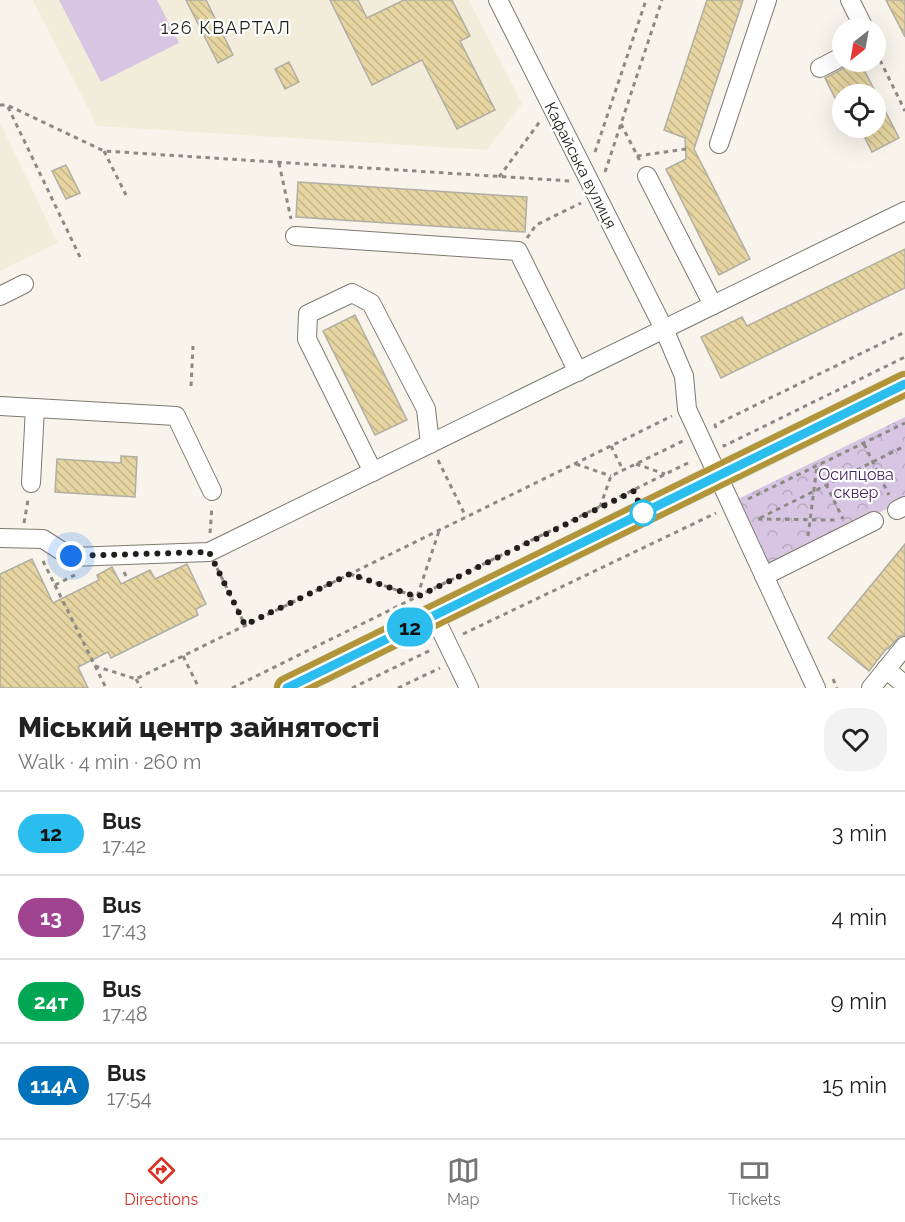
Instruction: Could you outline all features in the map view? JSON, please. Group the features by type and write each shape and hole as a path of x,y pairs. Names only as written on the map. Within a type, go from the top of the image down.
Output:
{"highway":[{"path":"287,688 905,384"}],"street":[{"name":"Кафайська вулиця","path":"498,0 664,329 684,376 687,409 718,477"},
{"path":"719,144 767,0"},
{"path":"850,0 859,18"},
{"path":"820,68 832,62"},
{"path":"647,176 713,306"},
{"path":"0,538 43,539 71,556 209,552 905,211"},
{"path":"295,236 518,251 578,372"},
{"path":"0,296 24,284"},
{"path":"373,472 307,339 308,314 352,292 371,303 426,410 430,444"},
{"path":"0,406 176,416 212,491"},
{"path":"31,483 35,408"},
{"path":"718,477 816,688"},
{"path":"764,576 874,521"},
{"path":"434,616 443,643 469,688"},
{"path":"871,688 905,646"},
{"path":"886,669 905,685"}],"path":[{"path":"591,185 646,0"},
{"path":"529,236 537,225 591,185 621,124 662,0"},
{"path":"886,72 905,111"},
{"path":"0,105 7,105 104,152 591,185"},
{"path":"7,105 80,257"},
{"path":"499,177 552,107"},
{"path":"621,124 647,176"},
{"path":"637,156 686,149"},
{"path":"104,152 126,195"},
{"path":"279,163 289,207"},
{"path":"715,425 905,332"},
{"path":"191,386 194,346"},
{"path":"724,446 905,357"},
{"path":"136,679 670,417"},
{"path":"748,499 905,423"},
{"path":"600,507 611,476 683,441"},
{"path":"430,444 466,517"},
{"path":"864,444 901,508"},
{"path":"612,446 623,470"},
{"path":"817,466 827,485 844,521 758,519 827,485 905,446"},
{"path":"232,688 692,462"},
{"path":"576,464 611,476"},
{"path":"636,464 667,475"},
{"path":"806,555 817,466"},
{"path":"21,538 31,483"},
{"path":"212,491 209,552 245,625"},
{"path":"352,688 716,513"},
{"path":"417,597 439,531"},
{"path":"42,558 106,688"},
{"path":"124,572 128,580"},
{"path":"350,574 417,597"},
{"path":"183,656 199,688"},
{"path":"398,688 448,663"},
{"path":"95,666 136,679 141,688"}],"shaded area":[{"path":"33,0 469,0 522,104 487,150 97,126"},
{"path":"0,123 58,243 0,271"}],"green space":[{"path":"59,0 157,0 179,43 101,82"},
{"name":"Осипцова сквер","path":"905,417 905,500 766,569 734,501"}],"building":[{"path":"186,0 206,0 233,55 218,63"},
{"path":"330,0 358,0 367,18 404,0 452,0 470,36 460,41 495,110 457,129 422,60 372,85"},
{"path":"707,0 743,0 694,149 750,259 719,275 666,169 686,159 685,138 664,130"},
{"path":"886,0 905,0 905,37"},
{"path":"289,62 299,82 285,89 275,69"},
{"path":"836,72 865,72 871,84 832,84 832,92 825,78"},
{"path":"886,113 899,138 872,152 865,138 886,138"},
{"path":"66,165 80,193 66,199 52,171"},
{"path":"298,182 527,197 525,232 296,217"},
{"path":"905,249 905,288 721,378 701,337 742,317 747,326"},
{"path":"355,315 407,420 375,435 323,331"},
{"path":"121,456 137,457 135,497 55,492 57,459 121,463"},
{"path":"905,544 905,635 900,636 887,648 869,671 828,638"},
{"path":"32,559 53,603 99,580 97,575 112,567 121,584 150,570 155,579 187,564 206,604 196,609 198,615 111,658 108,652 78,667 88,688 0,688 0,574"}],"bus line":[{"name":"12","path":"287,688 905,384"}],"district":[{"name":"126 КВАРТАЛ","path":"226,28"}],"route":[{"path":"71,556 209,552 245,625 350,574 417,597 634,491 643,513"}]}
